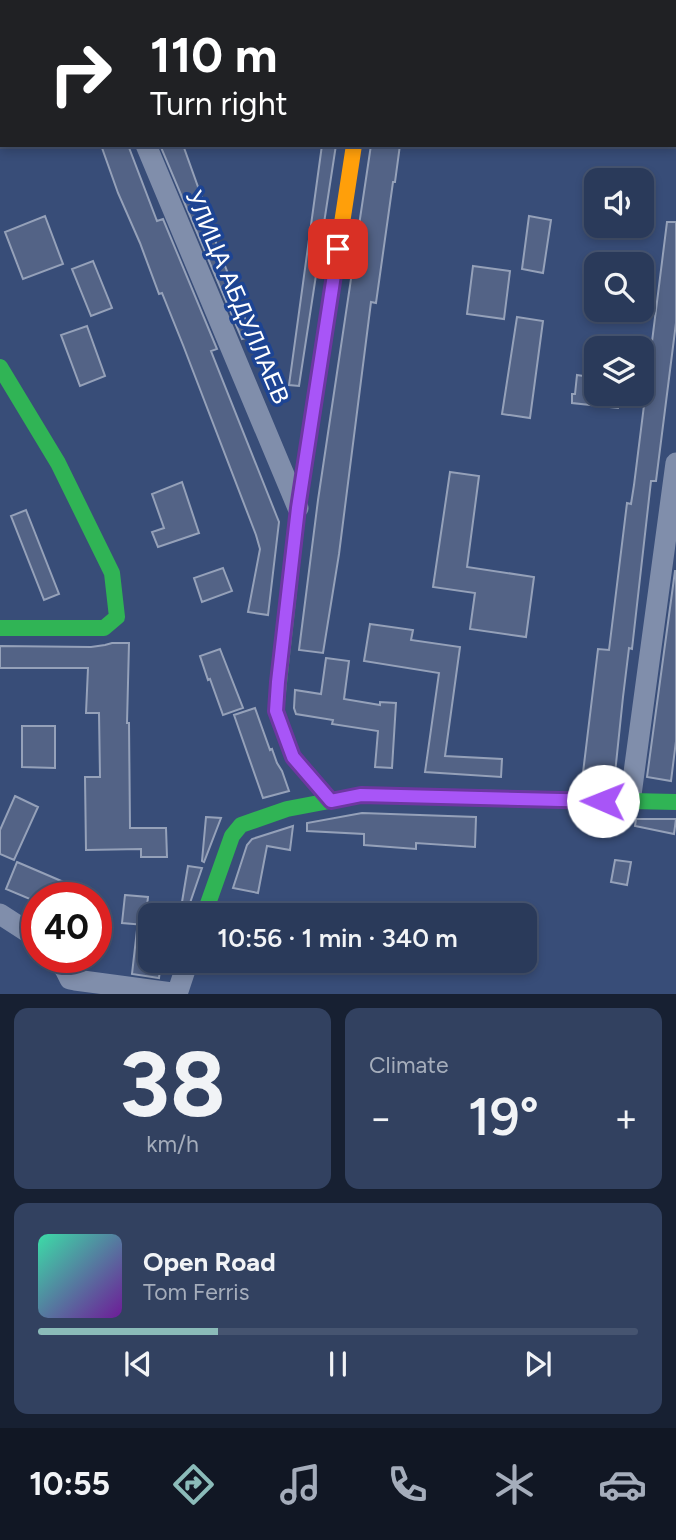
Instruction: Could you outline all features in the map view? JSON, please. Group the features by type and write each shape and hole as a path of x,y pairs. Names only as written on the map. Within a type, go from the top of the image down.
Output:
{"street":[{"name":"УЛИЦА АБДУЛЛАЕВ","path":"147,147 298,508"},
{"path":"331,801 293,757 276,711 298,508 354,147"},
{"path":"0,367 58,463 112,573 117,617 104,628 0,628"},
{"path":"630,802 676,463"},
{"path":"208,903 232,836 241,825 287,809 361,795 676,803"},
{"path":"0,914 21,928"},
{"path":"67,973 70,979 75,981 172,993 177,991 184,973"}],"building":[{"path":"102,147 129,147 157,221 163,219 217,349 211,351 279,522 268,615 248,612 260,549 256,535 183,345 118,193"},
{"path":"161,147 184,147 212,226 210,227 252,336 242,339"},
{"path":"322,147 336,147 299,386 289,385"},
{"path":"371,147 400,147 376,303 371,302 339,554 323,653 299,650 318,500"},
{"path":"45,216 63,264 23,279 5,232"},
{"path":"529,216 551,220 543,273 522,269"},
{"path":"667,222 676,222 676,323 656,481 651,481 614,783 582,781 598,649 609,650 627,503 631,504 644,406 654,406 653,336"},
{"path":"93,261 112,308 91,316 72,269"},
{"path":"473,266 510,271 504,319 467,314"},
{"path":"517,317 543,321 530,418 502,414"},
{"path":"87,326 105,376 80,386 61,335"},
{"path":"577,375 584,376 584,404 572,403 572,394 575,394"},
{"path":"450,472 479,476 467,567 534,577 526,637 470,629 475,593 433,587"},
{"path":"182,482 199,533 158,547 152,532 164,528 152,494"},
{"path":"26,510 59,594 44,600 11,516"},
{"path":"223,568 232,591 202,602 194,578"},
{"path":"675,571 676,741 671,781 647,777"},
{"path":"370,624 413,630 411,640 460,647 445,756 502,759 501,777 425,772 439,673 364,661"},
{"path":"129,643 127,723 130,828 166,828 167,857 141,857 141,849 86,850 85,777 100,777 99,713 86,713 88,668 0,668 0,646 91,647"},
{"path":"220,649 243,708 223,715 200,656"},
{"path":"326,658 349,661 344,699 380,705 380,702 396,703 392,768 375,767 378,731 332,724 333,720 296,714 295,690 321,694"},
{"path":"255,708 289,791 263,798 234,715"},
{"path":"22,726 55,726 55,768 22,767"},
{"path":"15,796 38,807 14,860 0,854 0,830"},
{"path":"362,813 476,817 475,847 416,843 416,849 364,845 364,834 307,831 307,823"},
{"path":"206,817 221,818 204,862 202,861"},
{"path":"636,819 676,819 674,834 635,826"},
{"path":"293,826 290,850 267,846 258,893 233,888 247,845 252,839"},
{"path":"615,860 631,862 627,885 611,882"},
{"path":"17,862 64,882 21,882 21,895 6,889"},
{"path":"188,866 202,868 190,903 182,902"},
{"path":"125,895 148,897 147,903 138,903 138,924 122,923"},
{"path":"137,930 138,973 160,973 159,978 132,974"}],"traffic: fast":[{"path":"0,367 58,463 112,573 117,617 104,628 0,628"},
{"path":"319,373 298,508 276,711 293,757 331,801"},
{"path":"208,903 232,836 241,825 287,809 361,795 676,802"}],"traffic: slow":[{"path":"319,373 354,147"}],"route":[{"path":"338,249 298,508 278,682 276,711 293,757 331,801 361,795 603,801"}]}
